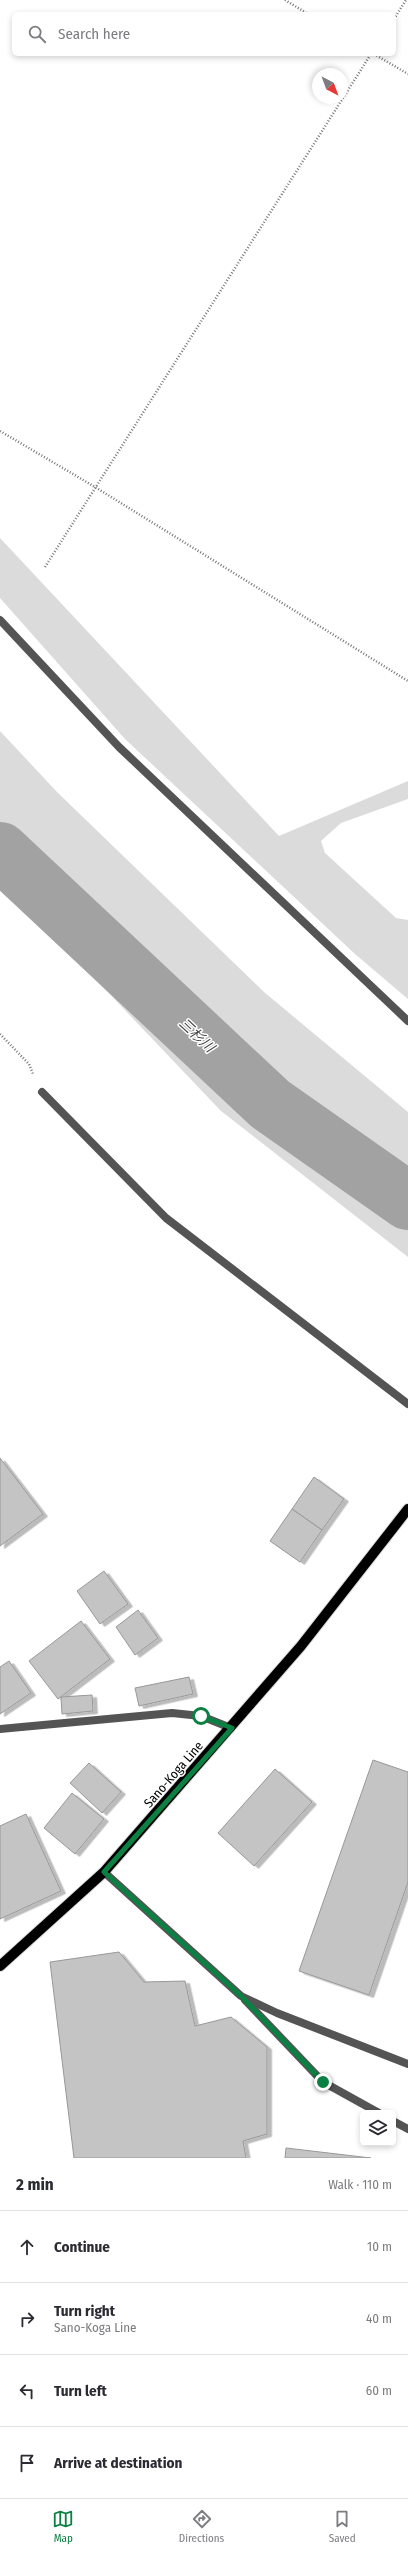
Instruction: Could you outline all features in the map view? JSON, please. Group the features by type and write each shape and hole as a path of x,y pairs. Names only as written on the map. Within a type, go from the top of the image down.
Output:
{"main road":[{"name":"Sano-Koga Line","path":"0,1966 104,1872 232,1728 301,1646 408,1509"}],"street":[{"path":"0,620 119,747 408,1021"},
{"path":"42,1092 166,1218 408,1404"},
{"path":"0,1729 172,1713 201,1716 232,1728"},
{"path":"104,1872 241,1996 323,2082 374,2110"},
{"path":"241,1996 277,2013 408,2064"},
{"path":"396,2123 408,2129"}],"path":[{"path":"285,0 305,12"},
{"path":"396,16 406,0"},
{"path":"45,567 372,56"},
{"path":"376,56 408,74"},
{"path":"0,431 95,487 408,681"},
{"path":"0,1034 29,1064 42,1092"}],"shaded area":[{"path":"0,538 279,836 408,781 408,799 341,823 321,841 325,853 396,918 408,920 408,999 355,954 125,739 0,598"},
{"path":"0,731 57,792 264,992 408,1112 408,1257 221,1111 0,879"}],"building":[{"path":"0,1458 43,1514 0,1546"},
{"path":"314,1477 344,1499 322,1530 292,1509"},
{"path":"292,1509 322,1530 300,1562 270,1541"},
{"path":"104,1571 128,1604 100,1624 77,1591"},
{"path":"138,1610 158,1638 135,1655 116,1627"},
{"path":"81,1621 110,1659 58,1699 29,1661"},
{"path":"9,1661 31,1693 0,1714 0,1667"},
{"path":"189,1677 193,1694 139,1706 135,1688"},
{"path":"92,1695 93,1711 62,1714 61,1697"},
{"path":"373,1760 408,1772 408,1882 369,1995 299,1971"},
{"path":"89,1763 121,1792 102,1813 70,1783"},
{"path":"275,1769 312,1802 254,1866 218,1833"},
{"path":"72,1793 104,1819 75,1854 44,1828"},
{"path":"26,1814 61,1891 0,1919 0,1826"},
{"path":"119,1952 144,1982 185,1981 195,2026 231,2017 267,2047 267,2134 243,2141 246,2158 74,2158 50,1962"},
{"path":"286,2148 371,2158 285,2158"}],"waterway":[{"name":"三杉川","path":"0,851 270,1104 408,1201"}],"route":[{"path":"201,1716 232,1728 104,1872 241,1996 323,2082"}]}
